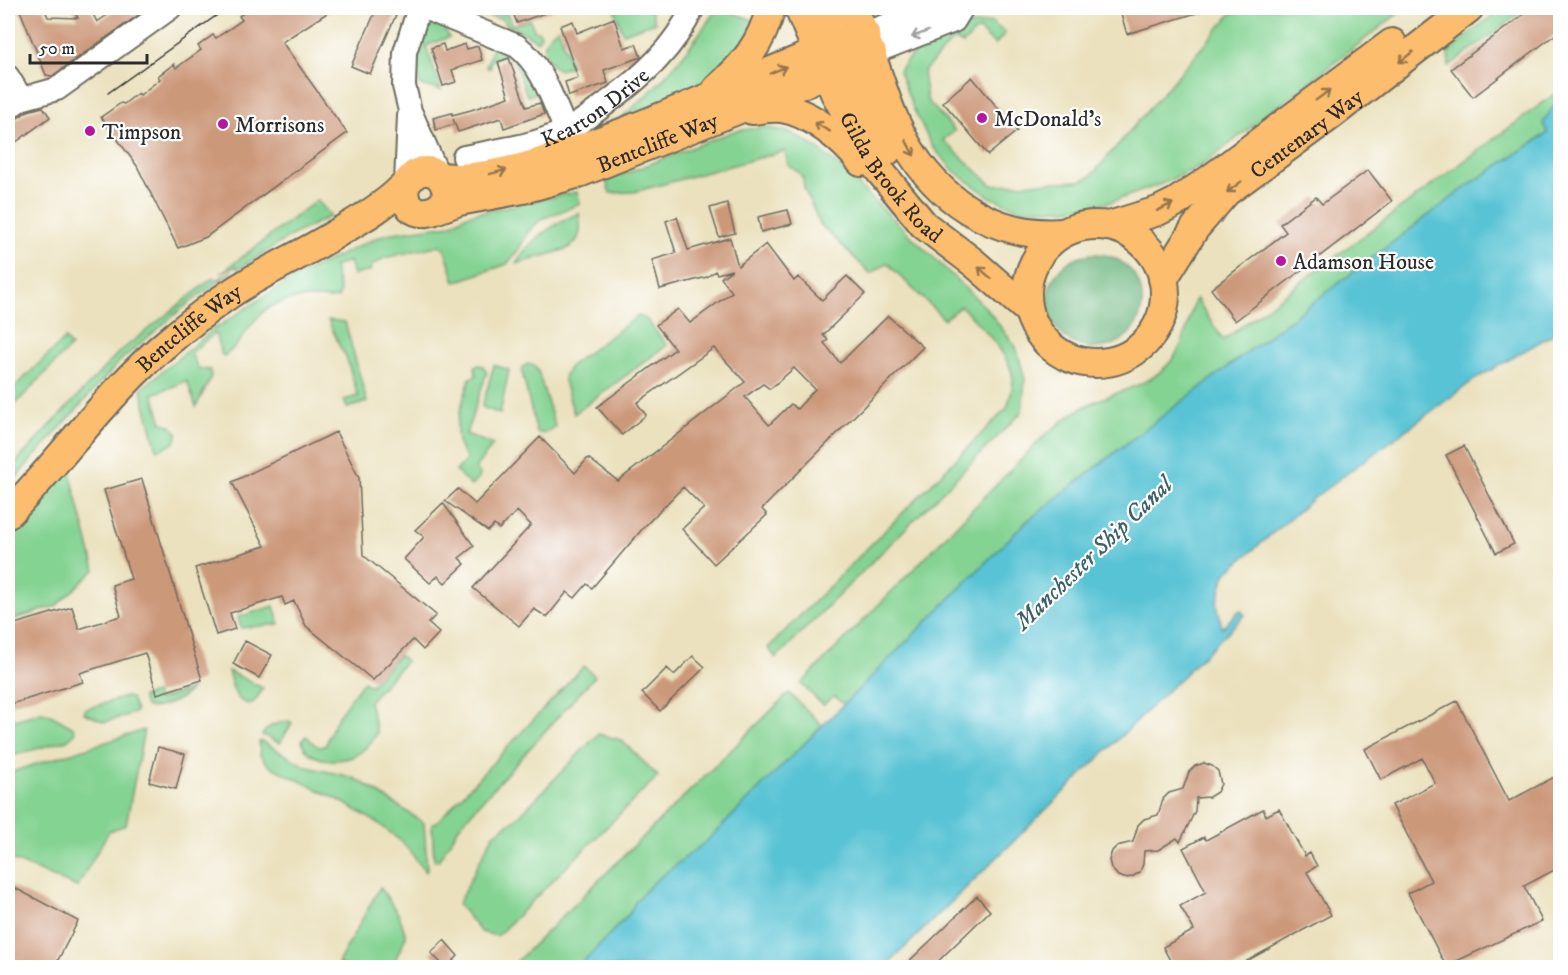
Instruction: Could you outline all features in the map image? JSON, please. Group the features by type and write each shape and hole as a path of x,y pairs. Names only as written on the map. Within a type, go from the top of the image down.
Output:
{"main road":[{"path":"706,111 749,57 765,26 771,8"},
{"name":"Gilda Brook Road","path":"799,8 838,58 897,123 913,155 958,205 999,225 1046,235 1063,233"},
{"path":"828,8 838,58 855,85 924,225"},
{"name":"Gilda Brook Road","path":"838,58 853,8"},
{"name":"Centenary Way","path":"1109,226 1158,211 1176,202 1209,180 1439,8"},
{"name":"Centenary Way","path":"1163,279 1195,228 1226,192 1331,115 1469,8"},
{"name":"Bentcliffe Way","path":"329,239 384,221 429,211 459,201 523,189 579,173 706,111 838,58"},
{"name":"Gilda Brook Road","path":"706,111 781,108 828,129 845,143 878,184 1029,311"},
{"name":"Bentcliffe Way","path":"439,176 456,179 483,176 571,153 706,111"},
{"path":"420,171 439,176 444,182 446,194 442,205 429,211 416,211 407,202 404,191 406,184 414,174 420,171"},
{"name":"Bentcliffe Way","path":"8,514 118,390 173,337 236,290 329,239 377,209 406,184"},
{"path":"1086,226 1109,226 1128,233 1144,245 1156,260 1163,279 1165,297 1162,315 1154,332 1142,346 1126,356 1109,362 1090,363 1071,359 1054,350 1038,333 1029,311 1027,288 1032,266 1045,247 1063,233 1086,226"}],"street":[{"path":"10,92 21,99 57,90 170,8"},
{"path":"406,184 410,111 403,72 405,52 419,8"},
{"path":"425,8 517,46 527,54 543,79 566,130"},
{"name":"Kearton Drive","path":"464,157 529,144 566,130 595,112 652,67 677,36 693,8"},
{"path":"838,58 934,8"},
{"path":"838,58 954,21 962,8"},
{"path":"410,111 439,176"}],"green space":[{"path":"464,8 502,8 501,14 507,13 512,25 530,20 534,30 540,32 541,36 537,41 508,26 502,19 478,14"},
{"path":"626,8 650,8 655,22 623,33 615,11"},
{"path":"717,8 757,22 740,48 707,81 623,118 675,65"},
{"path":"1236,8 1405,8 1201,166 1161,184 1111,202 1067,209 1019,209 990,197 954,171 932,146 913,108 899,71 917,51 940,36 965,27 992,22 1005,33 995,45 979,30 963,44 954,39 923,72 927,100 955,131 943,140 992,185 1080,181 1091,176"},
{"path":"1503,8 1527,8 1449,66 1448,53"},
{"path":"431,20 441,22 449,37 426,46 441,90 420,85 419,41"},
{"path":"558,28 571,66 559,70 553,66 544,51 548,38"},
{"path":"495,43 513,49 542,91 527,96 511,53 494,58 490,63 491,68 487,68"},
{"path":"1560,90 1560,101 1553,107 1548,133 1470,184 1026,522 844,705 834,696 823,705 801,684 1046,434 1079,410 1148,380 1169,364 1181,345 1196,298 1223,340"},
{"path":"765,127 792,133 833,161 987,309 1016,347 1025,379 1022,412 776,658 768,648 1007,408 1013,380 1007,360 1000,350 961,306 944,319 887,263 871,274 820,224 804,188 803,178 788,165 785,151 634,192 610,193 606,181 734,131"},
{"path":"577,192 580,204 541,219 528,232 519,249 507,264 455,282 445,249 440,245 384,258 371,266 370,271 353,275 349,261 334,267 340,292 338,298 298,299 268,308 224,356 215,333 191,353 198,368 210,370 211,377 196,407 187,381 153,394 162,423 171,426 177,432 174,442 157,450 141,389 211,331 291,279 386,234 450,225 467,215"},
{"path":"317,200 331,216 296,233 238,269 236,266 221,273"},
{"path":"579,213 580,233 572,245 567,249 516,264 521,255 543,233"},
{"path":"1095,254 1113,258 1128,268 1138,283 1142,301 1138,319 1128,334 1113,344 1095,348 1077,344 1062,334 1052,319 1048,301 1052,283 1062,268 1077,258"},
{"path":"233,271 185,306 121,360 8,486 8,471 117,354 214,277 217,280"},
{"path":"638,316 646,319 667,345 574,414 564,381 565,374 571,365"},
{"path":"328,320 345,322 367,402 347,408 344,400 358,396 346,356"},
{"path":"65,339 71,346 8,412 8,393"},
{"path":"528,364 535,366 538,371 555,426 549,432 537,433 522,372 523,367"},
{"path":"494,365 509,370 500,414 482,407"},
{"path":"475,366 483,366 487,372 466,434 493,445 475,468 480,474 471,486 456,471 467,459 461,449 457,430 460,409 470,378 476,376"},
{"path":"69,468 95,570 56,606 8,621 8,535"},
{"path":"274,606 280,624 241,628 238,617"},
{"path":"399,655 406,661 369,701 377,733 369,745 358,754 343,759 325,759 310,753 302,740 306,736 319,747 326,745 337,719 358,688 364,681 370,686"},
{"path":"584,666 595,676 461,824 438,861 434,860 432,824 439,820"},
{"path":"228,671 263,688 256,700 250,704 237,697"},
{"path":"191,689 163,706 145,706 142,697 155,693 158,700"},
{"path":"789,693 823,726 708,840 654,882 636,901 630,913 578,967 510,968"},
{"path":"125,697 131,698 136,711 134,713 105,722 84,713 85,709"},
{"path":"41,712 74,728 75,733 67,740 8,757 8,722"},
{"path":"289,721 292,723 280,743 262,735 274,725"},
{"path":"144,730 126,825 109,831 77,887 8,858 8,773"},
{"path":"598,734 621,740 658,776 497,936 481,932 458,904 493,835 518,817"},
{"path":"261,741 307,767 352,777 424,823 426,872 403,843 378,823 339,800 269,766 260,755 259,742"},
{"path":"380,887 399,915 406,936 392,967 345,967 338,963"}],"water":[{"name":"Manchester Ship Canal","path":"1560,101 1560,330 1474,380 1315,497 1225,574 1217,603 1222,628 1240,610 1245,615 885,967 578,967 630,913 636,901 654,882 708,840 1026,522 1470,184 1548,133 1543,123 1553,107"}],"building":[{"path":"19,8 44,8 48,17 78,18 72,8 90,8 97,22 118,8 148,8 52,76 46,75"},
{"name":"Morrisons","path":"251,8 335,8 282,42 347,133 206,237 178,248 137,166 101,117 138,93 140,95 160,79 158,76 174,64 176,68 201,50 198,46 213,35 216,38 242,20 239,16"},
{"path":"377,8 399,8 370,74 351,66"},
{"path":"511,8 555,8 556,9 517,23"},
{"path":"1119,8 1202,8 1203,11 1127,34"},
{"path":"1532,8 1560,8 1560,31 1473,97 1451,69"},
{"path":"614,18 624,48 636,44 641,57 604,70 608,83 569,96 565,82 578,78 560,26 573,21 577,33"},
{"path":"443,44 445,51 465,44 467,49 478,46 482,60 452,70 456,82 443,86 431,48"},
{"path":"509,58 526,107 540,103 544,114 504,128 501,118 458,132 455,124 436,130 433,118 471,110 509,97 498,62"},
{"name":"McDonald's","path":"972,77 1017,131 988,155 943,102"},
{"path":"43,107 50,117 8,148 8,125 28,111"},
{"name":"Adamson House","path":"1368,170 1392,201 1235,321 1211,289 1286,232 1280,224 1316,197 1322,204"},
{"path":"727,203 735,233 719,237 710,208"},
{"path":"788,210 792,224 761,232 758,217"},
{"path":"677,217 688,250 730,238 738,266 766,244 794,281 798,277 822,300 847,276 865,294 823,335 828,340 824,343 840,363 888,316 923,347 762,509 767,515 714,564 682,529 704,508 683,487 644,527 592,588 587,584 575,598 567,592 547,617 534,609 519,626 473,588 531,525 517,511 499,529 494,525 488,531 445,501 458,489 475,504 540,437 575,473 588,458 618,481 745,382 714,348 637,403 646,415 622,435 597,407 675,349 656,325 678,309 690,323 732,292 721,278 732,270 717,274 715,271 707,277 660,289 652,260 676,253 666,221","holes":["794,368 815,389 797,409 791,404 769,425 745,397 763,384 770,389"]},
{"path":"336,432 359,478 363,555 436,615 428,623 439,633 423,650 413,640 373,680 306,626 294,601 285,605 282,597 230,613 235,629 216,635 195,568 265,546 232,482"},
{"path":"1464,446 1514,544 1496,553 1446,455"},
{"path":"142,479 202,680 157,694 145,653 80,673 83,682 8,705 8,626 72,607 79,629 121,616 112,585 131,579 104,490"},
{"path":"443,503 474,546 459,558 465,564 445,583 438,576 430,583 404,559 424,537 415,530"},
{"path":"245,641 272,655 259,678 233,664"},
{"path":"693,656 705,667 660,711 642,693 667,668 674,675"},
{"path":"1457,701 1509,801 1560,774 1560,867 1524,886 1542,921 1446,966 1408,893 1431,881 1392,805 1435,783 1422,758 1381,780 1365,749"},
{"path":"158,747 185,754 176,789 149,782"},
{"path":"1204,763 1218,771 1221,784 1217,792 1209,797 1196,798 1195,811 1180,842 1177,838 1158,850 1144,851 1140,872 1132,877 1118,876 1111,868 1109,860 1112,851 1117,846 1133,842 1138,825 1144,819 1158,815 1163,799 1169,793 1183,789 1189,772 1195,766"},
{"path":"1263,809 1266,816 1279,809 1305,856 1310,853 1317,866 1307,872 1331,915 1234,968 1174,968 1163,947 1194,930 1180,906 1206,892 1183,848 1204,837 1206,840"},
{"path":"11,886 78,921 54,968 8,968 8,893"},
{"path":"977,896 990,911 931,968 902,968"},
{"path":"444,940 458,956 446,968 431,953"}],"tram line":[{"path":"108,93 227,8"}],"place":[{"name":"McDonald's","path":"982,118"},
{"name":"Morrisons","path":"223,124"},
{"name":"Timpson","path":"90,131"},
{"name":"Adamson House","path":"1281,261"}]}
